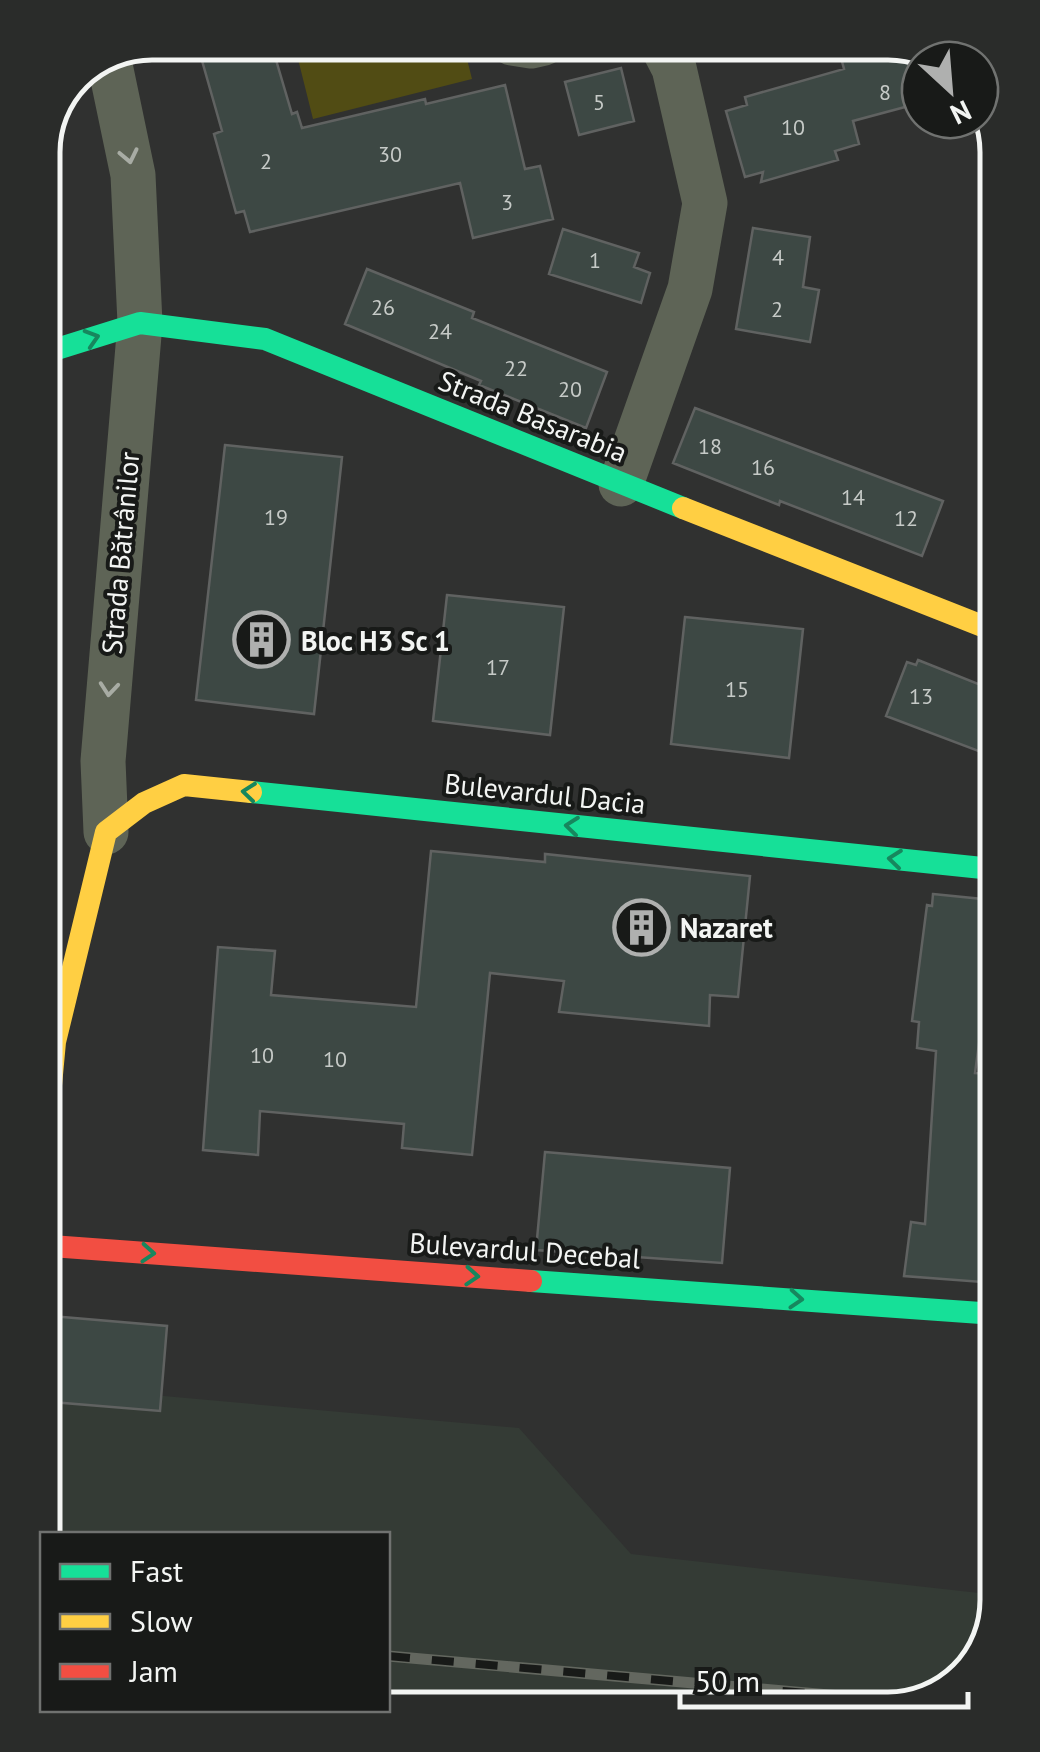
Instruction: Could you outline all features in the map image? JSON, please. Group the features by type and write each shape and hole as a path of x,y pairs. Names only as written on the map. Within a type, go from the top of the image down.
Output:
{"main road":[{"name":"Strada Basarabia","path":"60,348 140,324 264,339 980,625"},
{"name":"Bulevardul Dacia","path":"106,832 144,803 184,786 980,868"},
{"name":"Strada Bătrânilor","path":"60,1011 106,832"},
{"name":"Bulevardul Decebal","path":"60,1247 980,1313"}],"street":[{"path":"620,484 690,289 705,203 670,60"},
{"name":"Strada Bătrânilor","path":"106,832 103,760 140,324 133,175 111,70"}],"shaded area":[{"path":"298,60 467,60 472,79 313,119"},
{"path":"60,1387 519,1428 631,1554 980,1593 977,1624 968,1646 949,1669 929,1683 906,1690 390,1692 390,1532 60,1532"}],"building":[{"path":"202,60 276,60 292,114 297,112 302,128 505,85 525,169 540,166 553,219 473,238 460,183 250,232 244,211 236,213 214,134 222,131"},
{"path":"842,60 900,61 900,108 853,121 859,144 835,151 838,160 761,182 763,172 745,177 726,111 747,105 745,97 844,69"},
{"path":"621,68 634,121 579,135 565,82"},
{"path":"753,228 810,237 803,287 819,290 810,342 736,329"},
{"path":"563,229 639,253 634,267 650,273 641,303 549,274"},
{"path":"367,269 474,312 472,318 607,372 586,428 345,324"},
{"path":"695,408 943,501 922,556 673,463"},
{"path":"225,445 342,457 314,714 196,700"},
{"path":"447,595 564,607 550,735 433,721"},
{"path":"685,617 803,629 789,758 671,744"},
{"path":"918,660 980,685 980,752 886,716 907,662 916,665"},
{"path":"431,851 545,862 545,854 750,876 738,997 710,995 709,1026 559,1012 564,981 490,973 472,1155 402,1148 404,1124 260,1111 258,1155 203,1150 218,947 275,951 271,995 416,1007"},
{"path":"933,894 980,899 980,1036 975,1073 980,1073 980,1282 904,1276 911,1222 925,1224 936,1051 917,1048 919,1022 912,1021 927,905 932,906"},
{"path":"545,1152 730,1168 722,1263 536,1250"},
{"path":"60,1317 167,1326 160,1411 60,1403"}],"railway":[{"path":"390,1656 795,1692"}],"traffic: fast":[{"path":"60,348 140,323 265,339 683,508"},
{"path":"251,792 980,868"},
{"path":"531,1281 980,1313"}],"traffic: slow":[{"path":"683,508 980,625"},
{"path":"60,1021 106,832 144,803 184,785 251,792"}],"traffic: jam":[{"path":"60,1247 531,1281"}],"place":[{"name":"Bloc H3 Sc 1","path":"262,640"},
{"name":"Nazaret","path":"641,927"}]}
